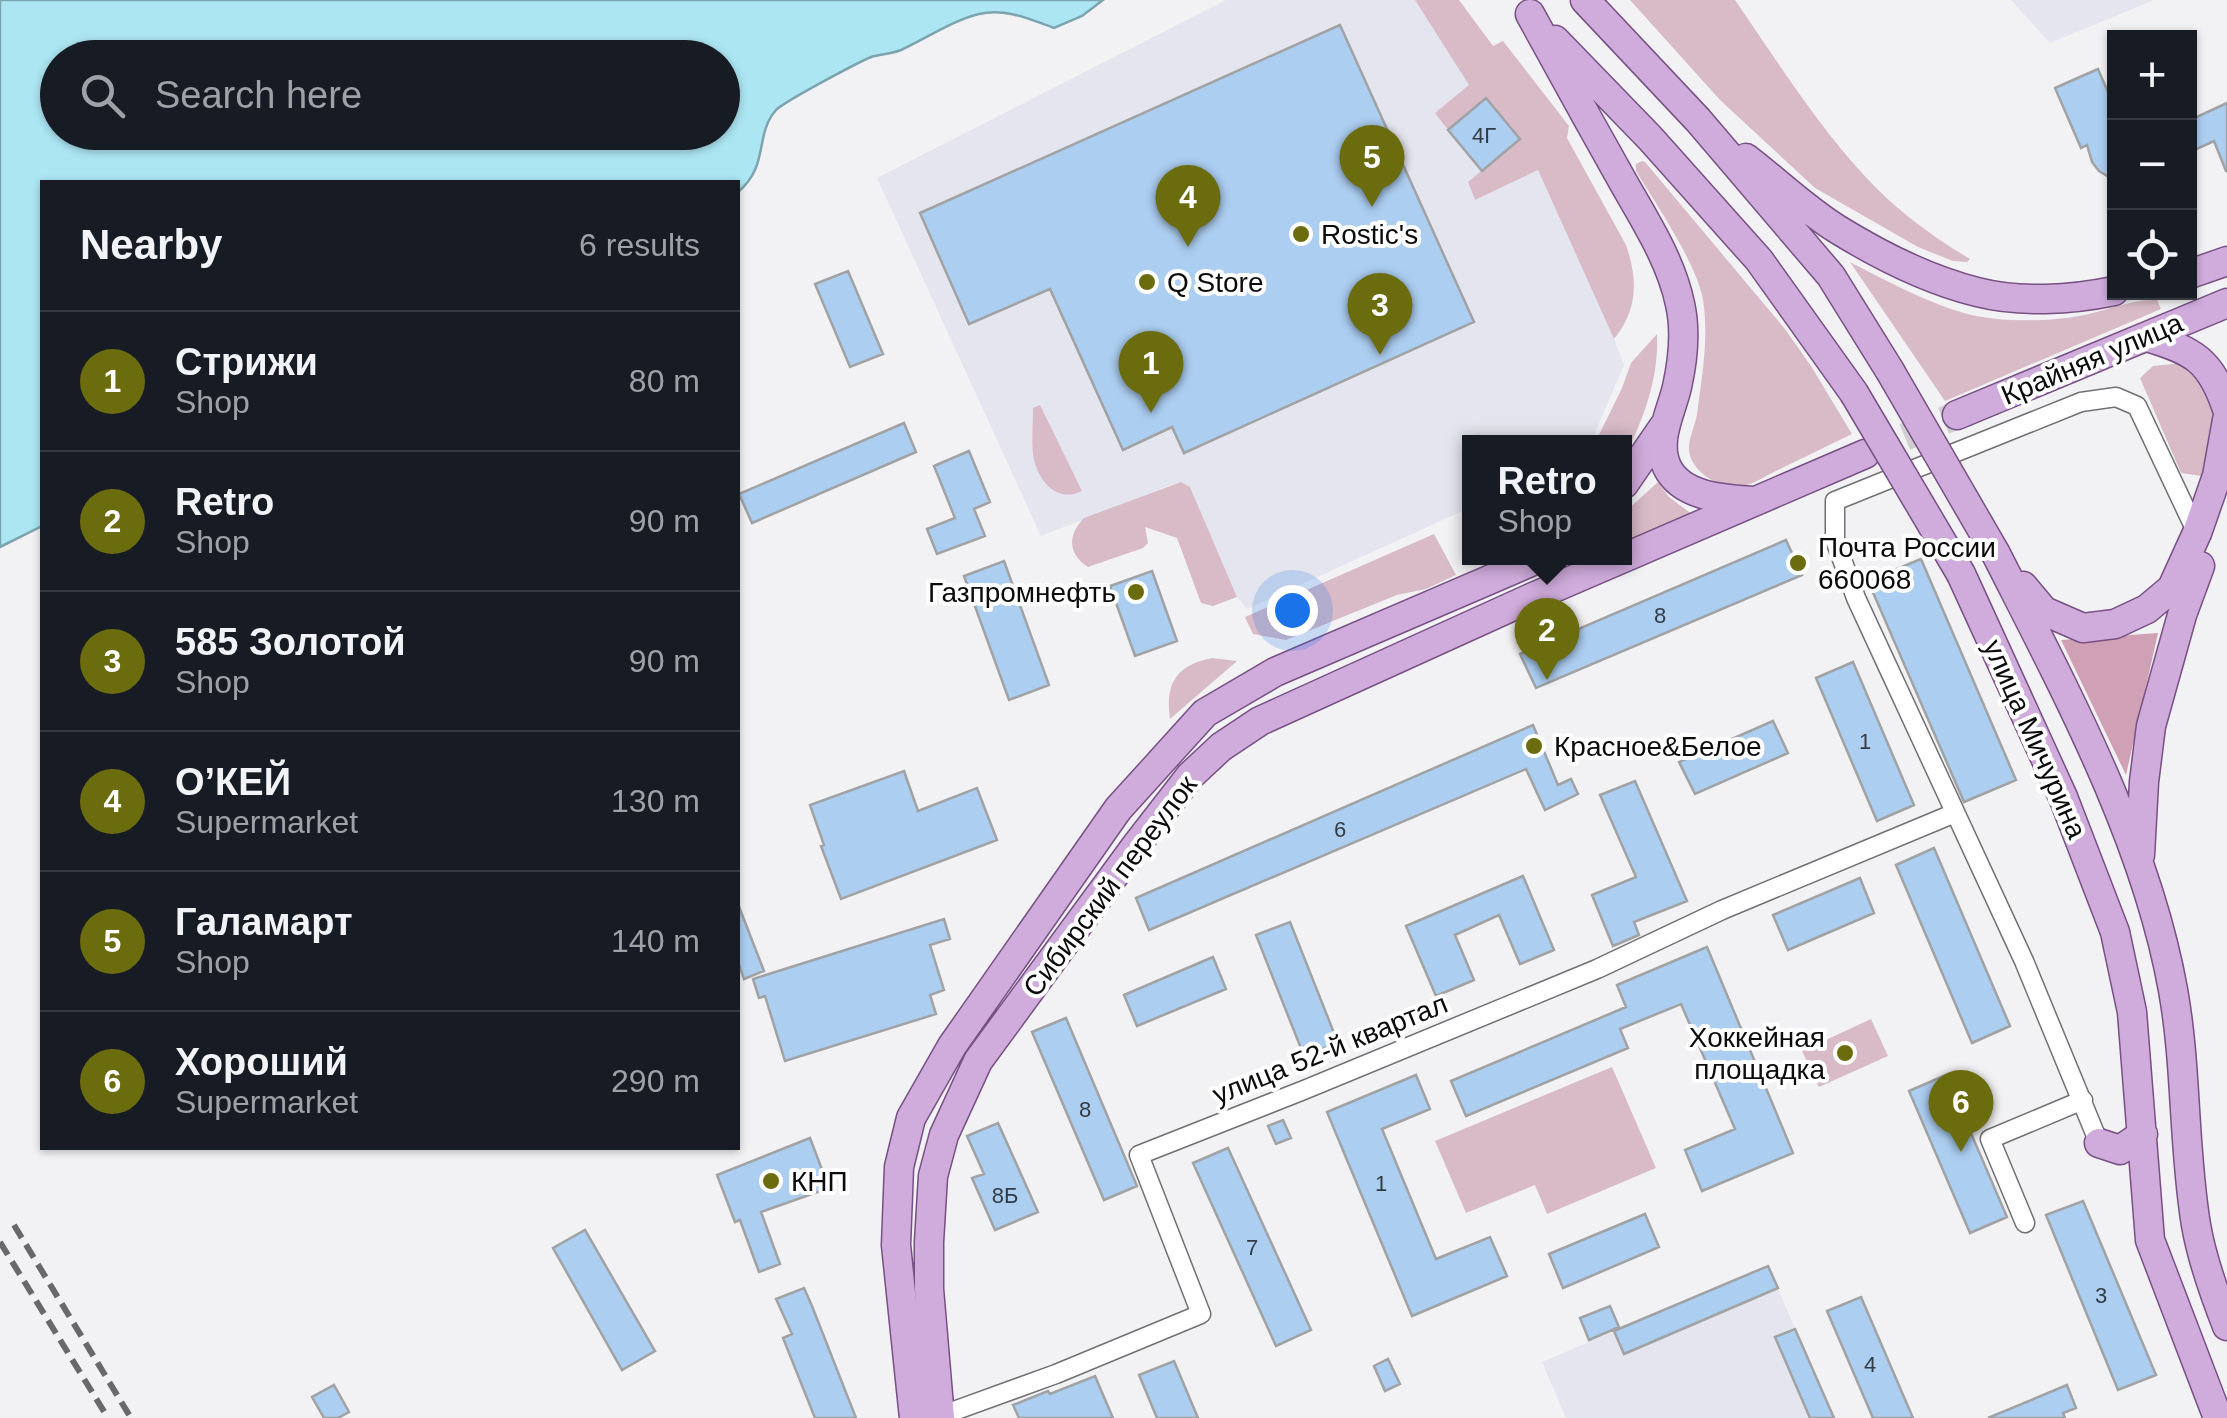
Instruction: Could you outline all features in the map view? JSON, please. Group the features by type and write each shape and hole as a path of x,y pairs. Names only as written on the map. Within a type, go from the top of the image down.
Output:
{"main road":[{"name":"улица Мичурина","path":"1585,0 1698,120 1831,276 1996,554 2066,692 2140,861 2173,990 2195,1223 2218,1276 2227,1326"},
{"name":"улица Мичурина","path":"1524,7 1650,138 1759,260 1854,393 1961,574 2064,798 2115,932 2132,1012 2150,1240 2212,1416"},
{"path":"1524,7 1658,244 1680,299 1684,322 1677,388 1664,426 1632,472"},
{"name":"Крайняя улица","path":"1698,120 1836,228 1912,269 1977,292 2022,299 2107,293"},
{"name":"Крайняя улица","path":"2197,272 2227,261"},
{"name":"Крайняя улица","path":"1957,415 2227,302"},
{"path":"2147,337 2180,347 2206,365 2227,410"},
{"path":"1996,554 2044,611 2083,628 2115,624 2147,609 2172,588 2197,532 2217,476 2227,420"},
{"path":"1664,426 1665,462 1675,479 1687,488 1712,496 1755,501"},
{"name":"Сибирский переулок","path":"1632,556 1865,454"},
{"path":"2140,861 2151,726 2182,615 2227,493"},
{"name":"Сибирский переулок","path":"931,1417 896,1245 899,1167 911,1118 952,1046 1118,808 1204,713 1275,672 1524,565"},
{"name":"Сибирский переулок","path":"931,1417 929,1242 933,1176 944,1135 978,1061 1190,776 1220,747 1260,720 1610,565"},
{"path":"1163,756 1190,776"},
{"path":"952,1046 978,1061"},
{"path":"2099,1143 2120,1150 2143,1134"},
{"path":"896,1245 929,1242"}],"street":[{"path":"2099,1143 2024,961 1856,598 1834,540 1835,501 2081,402 2116,397 2137,406 2197,532"},
{"name":"улица 52-й квартал","path":"931,1417 1056,1374 1201,1314 1139,1155 1597,968 1722,910 1955,813"},
{"path":"2025,1223 1990,1139 2083,1100"}],"shaded area":[{"path":"1226,0 1415,0 1470,86 1436,113 1482,171 1468,182 1475,200 1538,170 1624,365 1594,435 1462,435 1462,511 1247,609 1237,597 1190,487 1181,482 1041,536 877,178"},
{"path":"1415,0 1459,0 1493,46 1503,41 1569,126 1567,138 1626,245 1633,270 1632,305 1614,339 1538,170 1475,200 1468,182 1520,139 1486,99 1448,130 1435,113 1469,85"},
{"path":"1630,0 1735,0 1811,110 1862,173 1913,220 1970,259 1953,261 1918,247 1815,188 1720,100"},
{"path":"2011,0 2154,0 2050,43"},
{"path":"1642,161 1785,329 1852,434 1745,485 1716,482 1695,466 1689,446 1704,357 1703,300 1684,252 1636,171 1636,164"},
{"path":"1850,262 1935,303 1989,318 2061,319 2157,300 2161,309 1945,401"},
{"path":"1657,334 1650,394 1632,440 1632,435 1599,435 1622,388 1631,363"},
{"path":"2183,363 2202,379 2212,401 2214,441 2202,476 2181,473 2140,378 2153,366"},
{"path":"1040,405 1082,491 1058,493 1045,483 1037,468 1033,408"},
{"path":"1181,482 1190,487 1237,597 1213,606 1201,603 1177,538 1145,527 1148,543 1143,548 1088,567 1076,556 1073,537 1084,518"},
{"path":"1658,482 1669,497 1693,515 1632,546 1632,506"},
{"path":"1434,534 1456,575 1286,640 1253,634 1245,617"},
{"path":"2158,633 2126,775 2061,640"},
{"path":"1212,658 1237,661 1170,719 1169,696 1176,678 1190,666"},
{"name":"Хоккейная площадка","path":"1871,1019 1888,1056 1819,1087 1802,1051"},
{"path":"1612,1067 1656,1168 1547,1214 1535,1185 1466,1213 1435,1141"},
{"path":"1768,1266 1834,1418 1566,1418 1542,1362"}],"water":[{"path":"0,0 1103,0 1082,16 1054,28 1008,13 979,14 837,74 776,110 765,130 754,171 740,190 740,180 40,180 40,527 0,547"}],"building":[{"path":"1340,25 1474,322 1184,453 1172,427 1123,450 1050,289 969,324 920,213"},
{"path":"2098,69 2107,90 2107,176 2092,162 2087,145 2081,148 2055,88"},
{"path":"1486,98 1520,139 1482,171 1448,130"},
{"path":"2227,103 2227,171 2214,141 2197,149 2197,117"},
{"path":"848,271 883,354 850,367 815,284"},
{"path":"904,423 916,452 752,523 740,494"},
{"path":"969,451 990,502 974,509 985,536 937,554 927,529 955,518 934,466"},
{"path":"1786,540 1802,575 1536,688 1520,654"},
{"path":"1921,559 2016,780 1964,802 1868,581"},
{"path":"1004,561 1049,685 1009,700 964,576"},
{"path":"1152,571 1177,641 1135,656 1110,586"},
{"path":"1853,662 1914,805 1877,821 1816,678"},
{"path":"1773,721 1788,753 1695,794 1679,762"},
{"path":"1533,725 1558,785 1571,779 1578,794 1545,810 1526,769 1149,930 1136,898"},
{"path":"904,771 918,811 977,788 997,840 841,899 810,805"},
{"path":"1635,781 1687,901 1634,922 1639,935 1613,946 1592,895 1636,877 1600,795"},
{"path":"1934,848 2010,1026 1972,1043 1896,865"},
{"path":"1523,876 1554,950 1520,964 1499,915 1455,935 1474,980 1436,996 1406,926"},
{"path":"1860,878 1874,913 1788,950 1773,915"},
{"path":"740,909 764,971 744,979 740,968"},
{"path":"944,919 950,939 930,945 944,990 930,995 936,1014 785,1061 765,996 759,998 753,979"},
{"path":"1290,922 1338,1043 1304,1056 1256,935"},
{"path":"1707,947 1793,1153 1702,1191 1685,1150 1735,1129 1681,1004 1620,1029 1628,1048 1466,1116 1451,1081 1626,1007 1617,985"},
{"path":"1213,957 1226,989 1137,1026 1124,995"},
{"path":"1066,1018 1137,1186 1104,1200 1032,1032"},
{"path":"1416,1075 1430,1109 1382,1129 1436,1259 1490,1237 1507,1276 1412,1316 1327,1112"},
{"path":"1946,1075 2007,1217 1970,1233 1909,1091"},
{"path":"1283,1120 1291,1138 1276,1144 1268,1126"},
{"path":"998,1123 1038,1212 995,1230 972,1178 984,1174 967,1136"},
{"path":"810,1138 829,1188 761,1212 780,1264 759,1272 740,1220 735,1222 717,1175"},
{"path":"1228,1148 1311,1330 1276,1346 1193,1163"},
{"path":"2083,1201 2156,1375 2118,1390 2046,1215"},
{"path":"1645,1214 1659,1247 1563,1288 1549,1254"},
{"path":"585,1230 655,1351 622,1370 553,1248"},
{"path":"1768,1266 1778,1288 1624,1354 1614,1331"},
{"path":"804,1288 856,1418 815,1418 783,1338 792,1334 776,1299"},
{"path":"1861,1297 1913,1418 1873,1418 1827,1311"},
{"path":"1610,1306 1619,1327 1589,1340 1580,1318"},
{"path":"1795,1329 1834,1418 1810,1418 1775,1337"},
{"path":"1388,1359 1400,1384 1385,1391 1374,1366"},
{"path":"1174,1361 1198,1418 1157,1418 1139,1375"},
{"path":"1095,1376 1113,1418 1019,1418 1013,1405 1048,1391 1050,1394"},
{"path":"334,1385 349,1412 338,1418 324,1418 312,1397"},
{"path":"2067,1385 2076,1408 2063,1413 2065,1418 1988,1418"}],"tunnel":[{"path":"1866,453 1957,415"}],"railway":[{"path":"14,1225 131,1418"},
{"path":"0,1242 108,1418"}],"place":[{"name":"Галамарт","path":"1372,207"},
{"name":"Rostic's","path":"1301,234"},
{"name":"О’КЕЙ","path":"1188,247"},
{"name":"Q Store","path":"1147,282"},
{"name":"585 Золотой","path":"1380,355"},
{"name":"Стрижи","path":"1151,413"},
{"name":"Почта России 660068","path":"1798,563"},
{"name":"Газпромнефть","path":"1136,592"},
{"name":"Retro","path":"1547,680"},
{"name":"Красное&Белое","path":"1534,746"},
{"name":"Хоккейная площадка","path":"1845,1053"},
{"name":"Хороший","path":"1961,1152"},
{"name":"КНП","path":"771,1181"}]}
